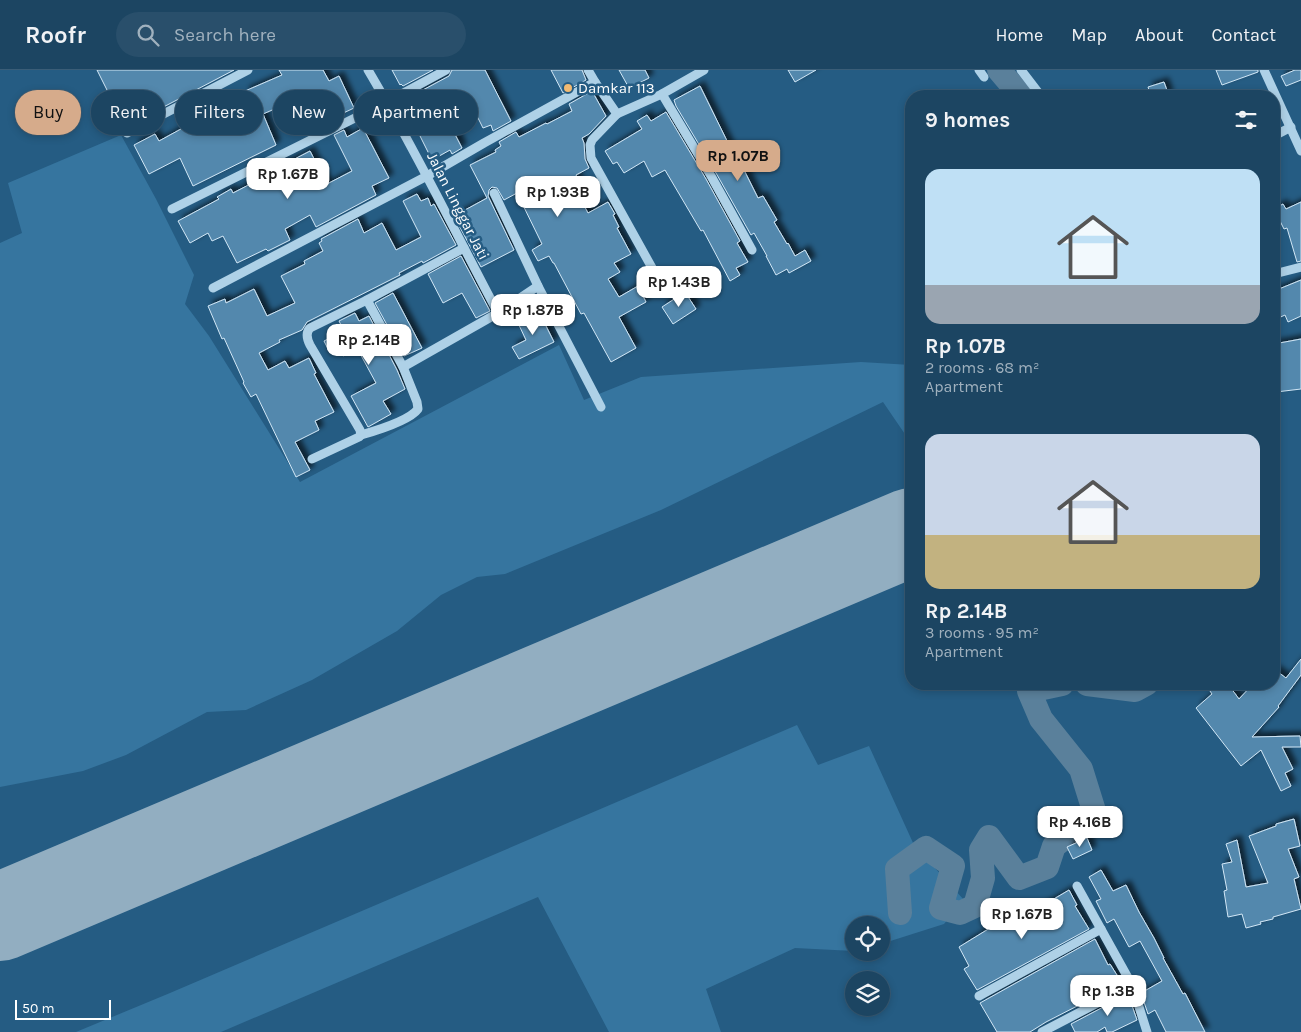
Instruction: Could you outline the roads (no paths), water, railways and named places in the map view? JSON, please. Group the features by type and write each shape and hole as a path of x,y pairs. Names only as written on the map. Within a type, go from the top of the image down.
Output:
{"street":[{"path":"165,113 248,70"},
{"name":"Jalan Linggar Jati","path":"368,70 380,90"},
{"path":"409,90 446,70"},
{"path":"588,70 594,82 617,114"},
{"path":"666,293 591,158 590,145 592,140 617,114 662,94 704,70"},
{"path":"1021,70 1036,90"},
{"path":"1264,70 1273,90"},
{"path":"213,288 427,176 594,82"},
{"path":"662,94 752,250"},
{"path":"1280,104 1301,151"},
{"path":"172,209 354,118"},
{"path":"1280,133 1291,127"},
{"name":"Jalan Linggar Jati","path":"405,135 498,313"},
{"path":"494,193 538,286 602,407"},
{"path":"361,435 360,430 310,345 307,334 310,328 464,248"},
{"path":"1280,272 1301,267"},
{"path":"403,367 498,313 538,286"},
{"path":"312,459 361,435 409,417 418,409 403,367 367,300"},
{"path":"1077,886 1132,985 1147,1032"},
{"path":"979,996 1101,929"},
{"path":"1042,1032 1132,985"}],"waterway":[{"path":"999,70 1016,90"},
{"path":"900,913 897,869 926,848 953,866 941,908 960,913 975,906 983,878 981,850 989,837 1019,878 1047,867 1054,846 1095,814 1081,769 1041,719 1029,691 1034,690"}],"place":[{"name":"Damkar 113","path":"568,88"}]}
